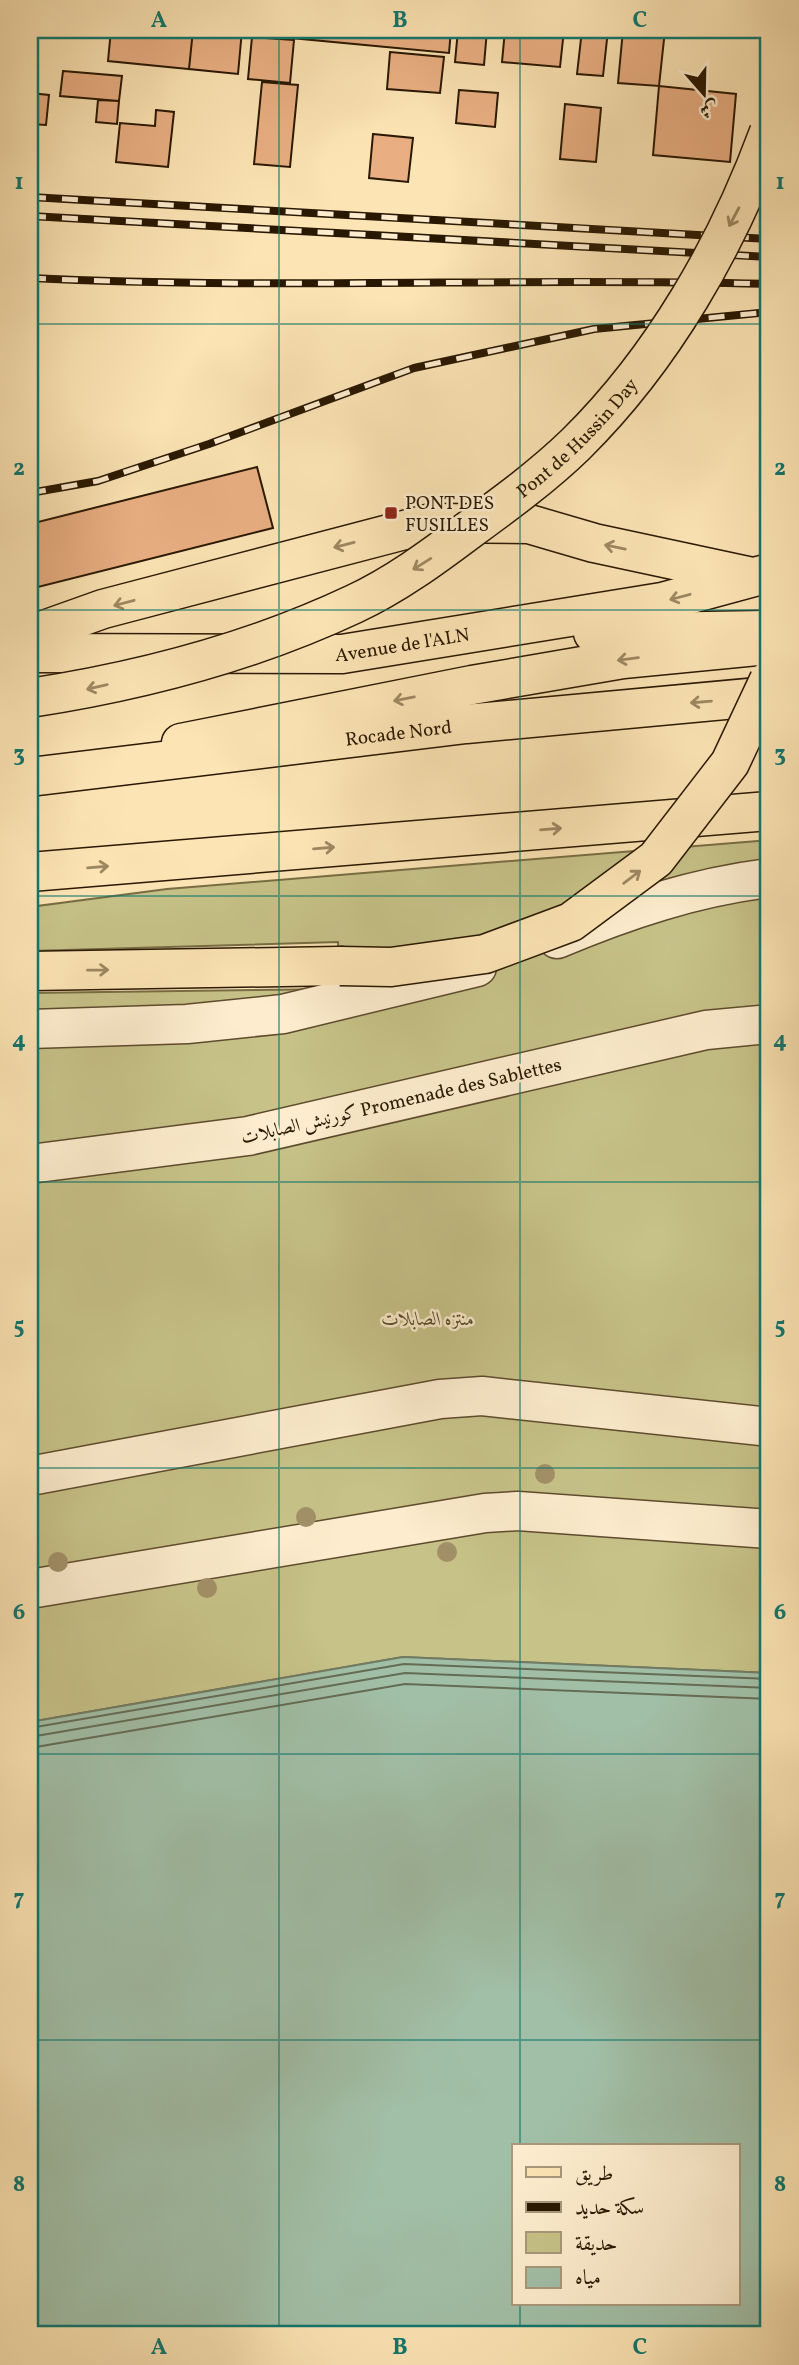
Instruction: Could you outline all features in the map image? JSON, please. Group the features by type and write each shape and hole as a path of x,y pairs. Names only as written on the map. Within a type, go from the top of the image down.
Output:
{"main road":[{"name":"Pont de Hussin Day","path":"30,698 84,690 178,668 275,637 355,604 428,561 514,497 576,443 633,377 695,290 745,198 769,132"},
{"path":"30,635 103,609 431,523 529,524 594,542 761,575"},
{"name":"Avenue de l'ALN","path":"30,653 342,654 662,602 761,575"},
{"path":"342,654 541,634 769,630"},
{"path":"30,775 595,664 769,645"},
{"path":"30,971 391,967 485,954 572,922 656,859 730,763 769,680"},
{"name":"Rocade Nord","path":"30,775 505,720 769,696"},
{"path":"30,873 769,811"}],"street":[{"path":"30,1029 187,1024 306,1010 522,954 668,897 769,878"},
{"name":"كورنيش الصابلات Promenade des Sablettes","path":"30,1164 248,1136 706,1030 769,1024"},
{"path":"30,1476 440,1399 482,1396 769,1427"},
{"path":"30,1589 485,1513 518,1511 769,1529"}],"green space":[{"name":"منتزه الصابلات","path":"769,840 769,1673 403,1657 30,1722 30,993 339,989 338,942 30,951 30,907 167,889"}],"water":[{"path":"403,1657 769,1673 769,2335 30,2335 30,1722"}],"building":[{"path":"111,30 242,30 238,74 108,61"},
{"path":"193,30 242,30 238,74 189,69"},
{"path":"282,30 451,30 449,53 281,37"},
{"path":"458,30 487,30 484,65 455,62"},
{"path":"505,30 564,30 560,67 502,62"},
{"path":"582,30 608,30 603,76 577,74"},
{"path":"623,30 665,30 659,86 618,83"},
{"path":"252,37 294,40 290,83 248,79"},
{"path":"390,52 444,57 440,93 387,89"},
{"path":"63,71 122,76 119,101 60,96"},
{"path":"262,82 298,85 290,167 254,164"},
{"path":"659,86 736,94 730,162 653,155"},
{"path":"459,90 498,93 495,127 456,123"},
{"path":"30,93 49,95 46,125 30,124"},
{"path":"98,100 119,101 117,124 96,122"},
{"path":"565,104 601,108 596,162 560,159"},
{"path":"156,110 174,112 168,167 116,162 120,123 155,126"},
{"path":"373,134 413,138 408,182 369,178"},
{"path":"257,467 273,528 30,589 30,524"}],"railway":[{"path":"30,197 769,239"},
{"path":"30,216 769,257"},
{"path":"30,278 215,283 769,284"},
{"path":"30,493 98,481 209,444 414,368 594,329 769,312"}],"place":[{"name":"PONT DES FUSILLES","path":"391,513"}]}
